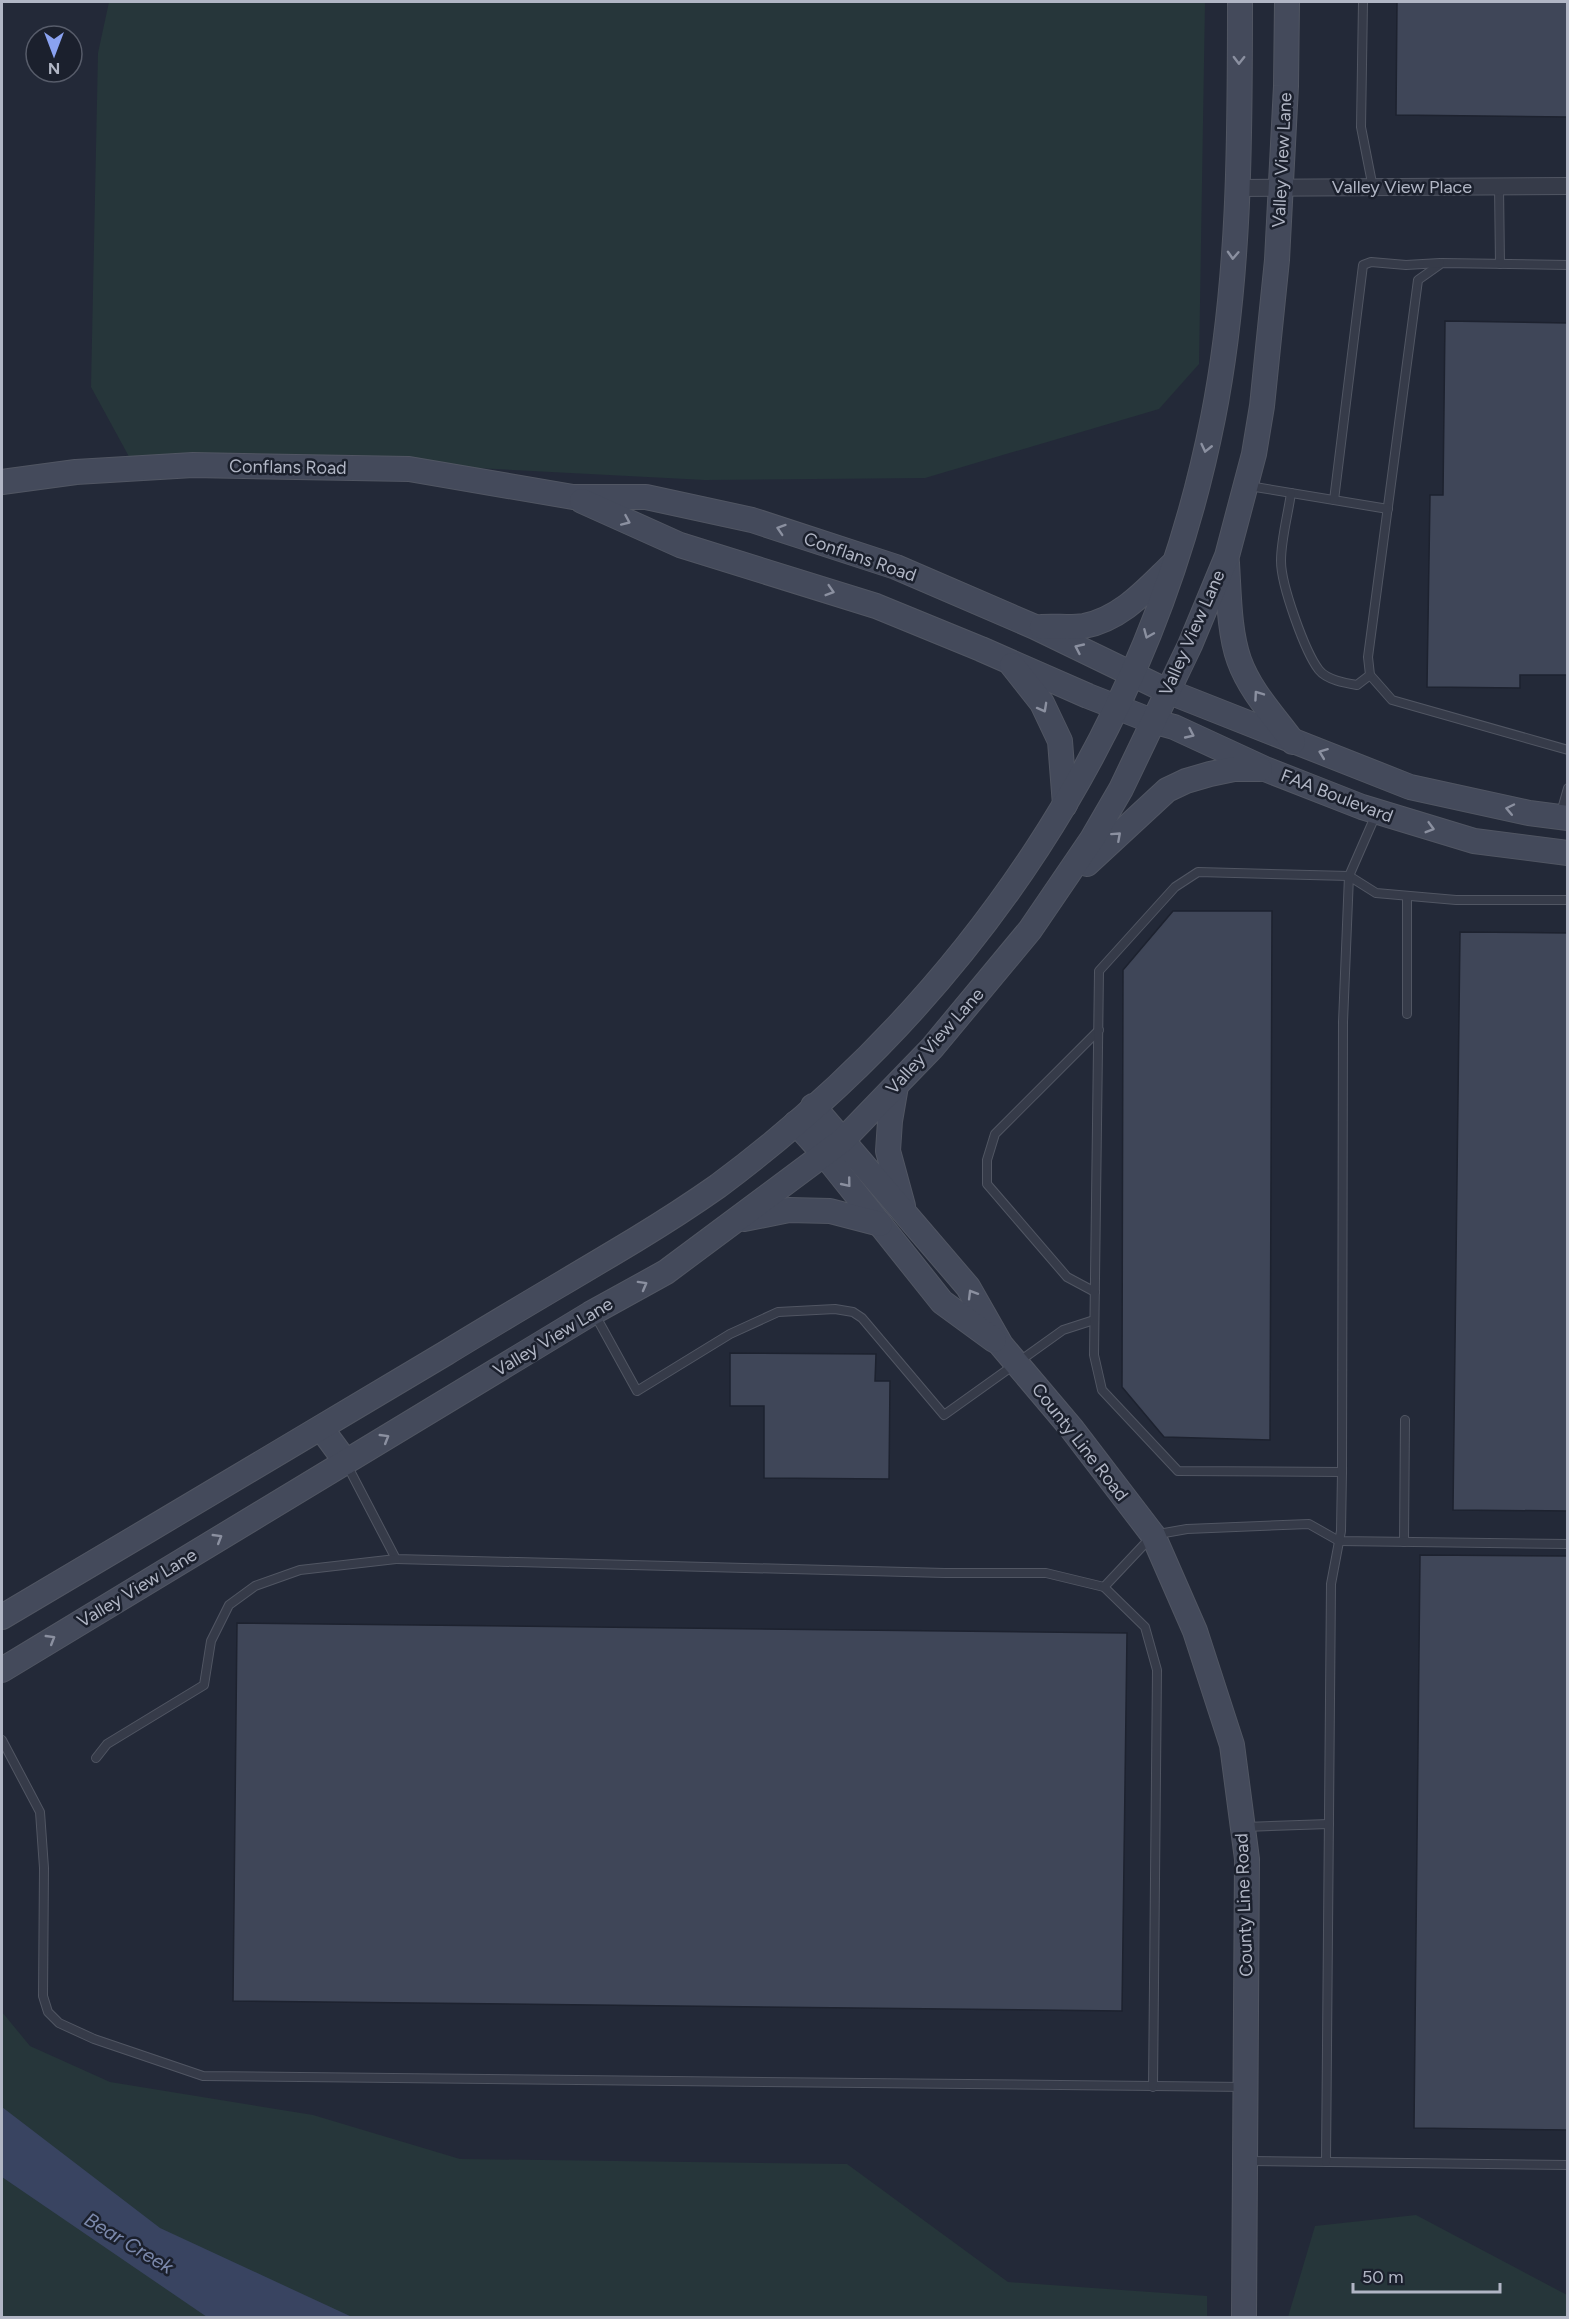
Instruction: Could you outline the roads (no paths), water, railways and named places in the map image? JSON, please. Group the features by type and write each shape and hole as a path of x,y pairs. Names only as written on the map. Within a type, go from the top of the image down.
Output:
{"main road":[{"name":"Valley View Lane","path":"2,1617 659,1225 715,1188 795,1123 884,1040 963,953 999,905 1084,773 1132,673 1163,600 1194,500 1213,419 1223,363 1232,270 1237,188 1240,2"},
{"name":"Valley View Lane","path":"2,1670 594,1312 666,1272 833,1147 896,1086 963,1012 1030,930 1092,839 1121,789 1190,645 1227,556 1246,485 1262,406 1277,260 1286,86 1287,2"},
{"name":"Conflans Road","path":"2,482 75,472 193,465 409,469 573,497 646,497 752,520 896,567 1035,627 1132,673"},
{"name":"Conflans Road","path":"573,497 680,545 876,606 1116,707"},
{"path":"1227,556 1230,610 1238,659 1253,688 1293,742"},
{"path":"1035,627 1084,626 1119,613 1145,592 1176,561"},
{"path":"1008,661 1042,703 1060,741 1065,805"},
{"name":"FAA Boulevard","path":"1132,673 1167,691 1410,787 1529,813 1564,817"},
{"name":"FAA Boulevard","path":"1116,707 1174,727 1265,769 1377,812 1474,841 1568,854"},
{"path":"1058,890 1167,790 1186,781 1210,774 1234,769 1265,769"},
{"path":"896,1086 888,1151 906,1214"},
{"name":"County Line Road","path":"813,1106 833,1147 880,1224 942,1302 1001,1345"},
{"name":"County Line Road","path":"795,1123 833,1147 906,1214 968,1287 1001,1345 1072,1428 1153,1535 1196,1631 1232,1745 1247,1859 1245,2318"},
{"path":"738,1220 789,1210 830,1211 880,1224"},
{"path":"321,1428 346,1462"}],"street":[{"name":"Valley View Place","path":"1237,188 1568,186"}],"lane":[{"path":"1363,2 1361,127 1373,188"},
{"path":"1499,187 1500,264"},
{"path":"1334,500 1363,265 1371,262 1406,265 1442,263 1568,265"},
{"path":"1442,263 1418,280 1368,657 1370,675 1392,700 1568,750"},
{"path":"1246,485 1388,509"},
{"path":"1291,493 1281,561 1284,578 1304,641 1319,670 1325,675 1357,685 1370,675"},
{"path":"1564,817 1568,788"},
{"path":"1326,2162 1331,1584 1339,1541 1342,1472 1343,1022 1349,876 1377,812"},
{"path":"1342,1472 1178,1471 1102,1390 1094,1355 1099,971 1175,887 1198,872 1349,876 1376,893 1456,900 1568,900"},
{"path":"1407,896 1407,1014"},
{"path":"1095,1292 1067,1277 987,1184 987,1160 995,1134 1099,1030"},
{"path":"594,1312 637,1391 730,1334 778,1312 835,1309 853,1312 862,1318 944,1416 1063,1330 1094,1320"},
{"path":"1404,1542 1405,1420"},
{"path":"346,1462 396,1559"},
{"path":"1104,1587 1153,1535 1187,1529 1309,1524 1339,1541 1568,1544"},
{"path":"96,1758 107,1744 204,1685 211,1641 229,1605 255,1586 300,1570 396,1559 945,1573 1046,1573 1104,1587 1145,1627 1157,1670 1153,2086"},
{"path":"2,1740 40,1812 44,1868 43,1996 48,2012 59,2024 94,2039 203,2076 1246,2087"},
{"path":"1243,1827 1329,1824"},
{"path":"1246,2161 1568,2165"}],"water":[{"name":"Bear Creek","path":"2,2107 160,2228 352,2317 207,2317 2,2177"}]}
